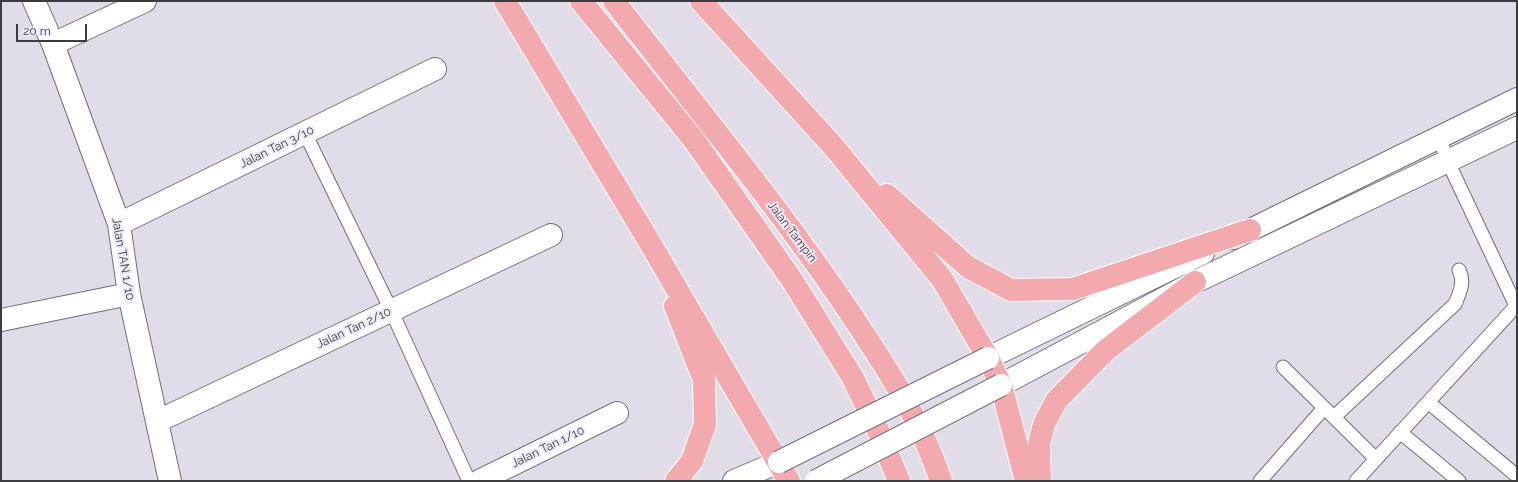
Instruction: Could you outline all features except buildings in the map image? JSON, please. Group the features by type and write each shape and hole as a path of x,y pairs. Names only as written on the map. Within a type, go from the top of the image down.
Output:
{"highway":[{"path":"505,1 650,243 789,481"},
{"path":"582,1 694,140 792,280 853,378 877,428 899,481"},
{"name":"Jalan Tampin","path":"614,1 813,258 886,367 913,415 942,481"},
{"path":"701,1 833,146 942,279 988,358 1001,385 1026,481"},
{"path":"833,146 968,267 1011,290 1073,289 1250,230"},
{"path":"650,243 704,380 706,424 692,462 676,481"},
{"path":"1040,481 1040,444 1044,424 1056,401 1105,352 1195,282"}],"street":[{"name":"Jalan TAN 1/10","path":"34,1 53,44 119,224 129,294 170,481"},
{"path":"53,44 145,1"},
{"name":"Jalan Tan 3/10","path":"119,224 435,69"},
{"path":"734,481 779,462 1517,99"},
{"path":"816,481 1195,282 1517,128"},
{"name":"Jalan Tan 2/10","path":"158,421 551,234"},
{"path":"1,320 129,294"},
{"name":"Jalan Tan 1/10","path":"479,481 617,413"}],"lane":[{"path":"305,133 391,310 469,481"},
{"path":"1356,481 1516,307 1448,162 1439,137"},
{"path":"1260,481 1329,413 1455,304 1461,291 1462,276 1459,270"},
{"path":"1282,367 1376,459"},
{"path":"1428,402 1517,476"},
{"path":"1400,432 1459,481"}]}
